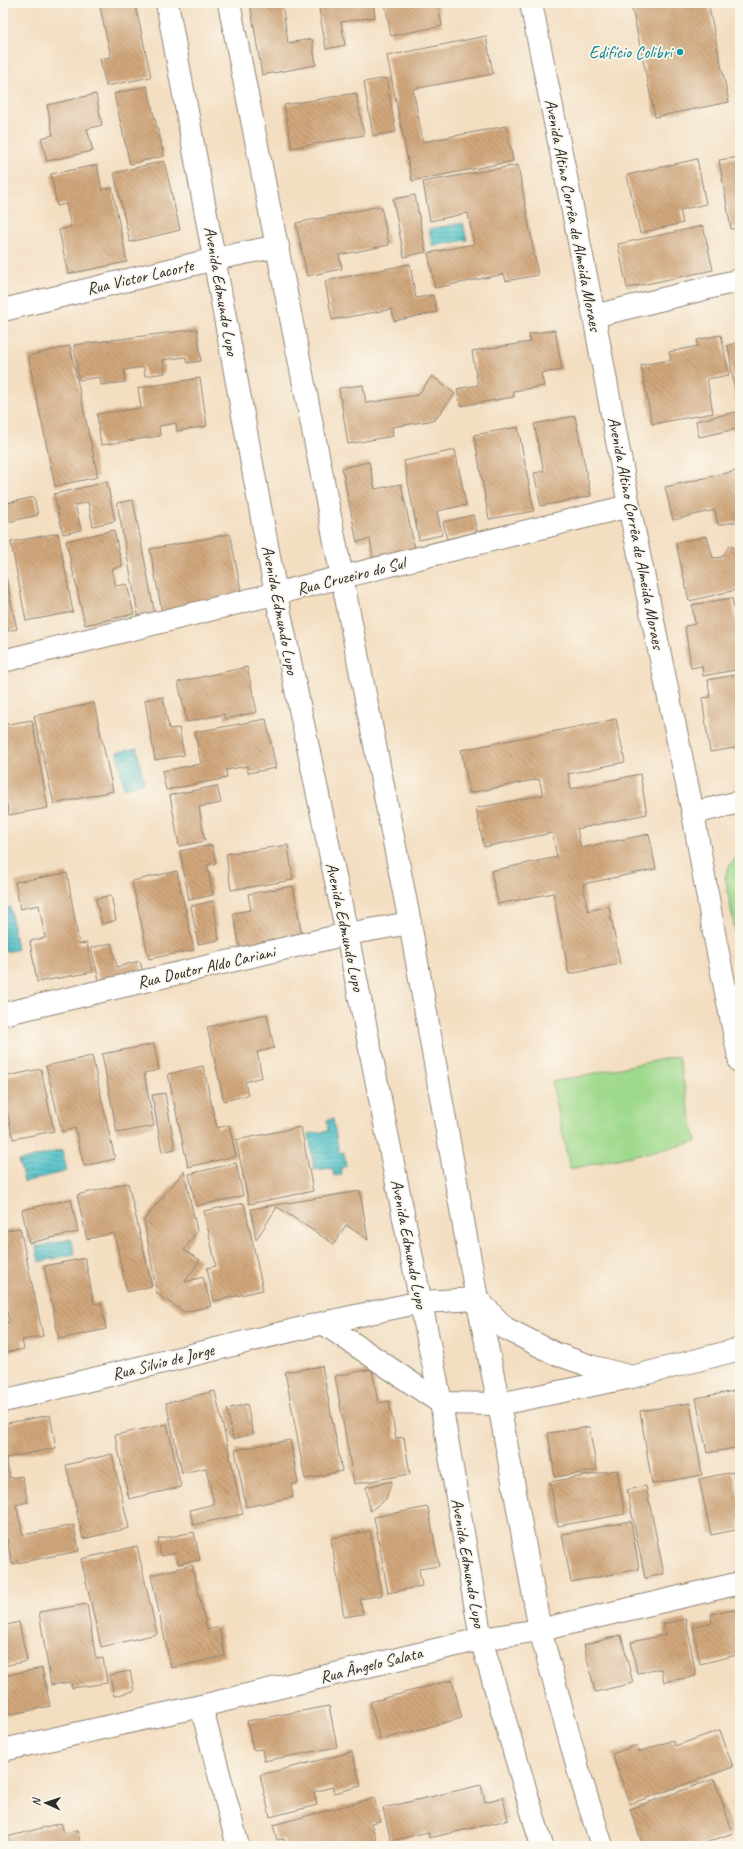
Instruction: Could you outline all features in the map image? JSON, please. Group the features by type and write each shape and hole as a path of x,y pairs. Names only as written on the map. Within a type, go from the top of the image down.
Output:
{"street":[{"name":"Avenida Edmundo Lupo","path":"167,3 276,594 347,934 441,1403 481,1639 542,1846"},
{"path":"229,3 410,923 477,1299 500,1404 540,1630 578,1769 602,1846"},
{"name":"Avenida Altino Corrêa de Almeida Moraes","path":"531,3 594,316 629,506 693,813 714,933 740,1062"},
{"name":"Rua Victor Lacorte","path":"3,310 215,259 278,246"},
{"path":"594,316 740,280"},
{"name":"Rua Cruzeiro do Sul","path":"3,661 629,506"},
{"path":"693,813 740,802"},
{"name":"Rua Doutor Aldo Cariani","path":"3,1014 347,934 410,923"},
{"path":"477,1299 505,1328 561,1356 590,1366 632,1377"},
{"name":"Rua Silvio de Jorge","path":"3,1401 323,1323 421,1302 477,1299"},
{"path":"323,1323 441,1403 500,1404 632,1377 740,1349"},
{"name":"Rua Ângelo Salata","path":"3,1750 201,1706 481,1639 540,1630 740,1583"},
{"path":"201,1706 238,1846"}],"green space":[{"path":"740,854 740,957 725,877 729,866"},
{"path":"678,1056 696,1142 570,1169 552,1082"}],"water":[{"path":"463,223 467,240 432,246 429,229"},
{"path":"137,748 144,783 124,788 117,752"},
{"path":"10,907 17,950 3,952 3,909"},
{"path":"333,1119 339,1153 344,1152 346,1166 341,1168 342,1175 334,1176 332,1168 314,1170 309,1134 328,1131 327,1120"},
{"path":"62,1150 67,1171 24,1182 19,1161"},
{"path":"71,1239 75,1254 39,1262 36,1247"}],"building":[{"path":"99,3 135,3 151,77 106,86 100,59 111,57"},
{"path":"250,3 282,3 288,43 312,39 316,65 262,75"},
{"path":"318,3 373,3 375,17 341,22 345,45 326,49"},
{"path":"385,3 438,3 442,26 391,36"},
{"name":"Edifício Colibri","path":"631,3 708,3 729,102 655,117"},
{"path":"486,36 493,74 413,89 423,142 506,126 513,161 412,181 387,56"},
{"path":"386,78 396,132 373,136 364,82"},
{"path":"147,86 164,156 130,164 114,94"},
{"path":"356,93 364,135 292,148 284,105"},
{"path":"96,94 102,125 87,129 93,151 47,161 41,138 53,135 47,105"},
{"path":"740,157 740,227 731,229 719,160"},
{"path":"697,159 706,204 680,210 683,223 640,233 627,175"},
{"path":"164,161 180,230 130,242 114,173"},
{"path":"97,165 102,190 112,188 127,262 68,274 59,230 71,227 66,204 57,206 51,174"},
{"path":"518,165 538,275 506,281 504,274 435,288 428,253 474,244 468,213 430,221 423,182"},
{"path":"415,195 426,252 404,257 393,199"},
{"path":"381,206 389,245 339,255 342,269 307,276 296,223"},
{"path":"703,226 713,270 627,288 618,244"},
{"path":"410,264 416,298 433,295 437,312 394,321 392,309 332,320 325,281"},
{"path":"197,329 201,361 187,363 186,357 163,360 165,373 145,376 144,367 124,370 125,382 101,385 100,377 79,380 74,345"},
{"path":"555,330 562,370 541,373 544,386 513,391 514,397 460,406 457,389 478,385 472,351 530,342 529,334"},
{"path":"721,335 729,375 707,379 713,413 652,424 641,365 671,360 669,352 698,346 697,340"},
{"path":"740,342 740,404 737,405 728,345"},
{"path":"70,346 98,477 55,486 28,356"},
{"path":"432,376 455,394 435,420 392,427 393,436 348,444 339,388 363,385 366,403 418,395"},
{"path":"200,378 207,426 177,431 176,423 159,426 160,436 101,445 97,414 141,408 138,388"},
{"path":"740,411 740,428 699,437 696,421"},
{"path":"575,416 591,496 541,506 534,473 544,471 534,424"},
{"path":"518,427 534,511 489,519 474,435"},
{"path":"455,450 466,505 437,511 442,535 419,540 404,461"},
{"path":"369,462 375,489 401,484 415,549 373,558 370,539 357,542 342,468"},
{"path":"740,470 740,521 718,525 715,510 673,520 665,487"},
{"path":"107,482 115,521 93,526 88,502 75,505 81,530 63,534 54,494"},
{"path":"34,497 38,515 3,523 3,504"},
{"path":"133,500 155,615 139,619 117,503"},
{"path":"473,515 477,532 447,539 443,522"},
{"path":"114,530 122,566 112,569 116,586 127,584 134,614 85,625 66,541"},
{"path":"58,533 73,612 26,621 11,542"},
{"path":"230,534 242,596 162,612 150,549"},
{"path":"707,536 713,558 722,557 730,545 736,549 740,543 740,589 689,601 676,543"},
{"path":"3,565 17,629 3,632"},
{"path":"732,598 737,629 740,628 740,669 703,676 702,666 691,668 685,626 695,624 692,605"},
{"path":"247,667 257,712 225,719 224,714 187,722 178,682"},
{"path":"740,674 740,747 710,752 702,698 710,697 708,680"},
{"path":"163,697 169,729 179,728 184,755 155,760 145,700"},
{"path":"94,703 113,791 54,804 34,716"},
{"path":"266,719 276,768 248,773 247,766 226,770 227,778 166,790 162,771 201,764 195,732"},
{"path":"616,719 625,762 568,774 571,789 640,774 647,814 577,829 581,848 649,834 656,869 583,884 588,911 609,906 620,964 569,974 553,893 498,904 491,871 557,857 552,833 484,847 476,808 543,795 539,779 470,793 461,750"},
{"path":"32,720 48,808 9,815 3,783 3,725"},
{"path":"217,786 221,803 199,807 205,841 179,846 170,795"},
{"path":"212,845 216,863 207,865 213,895 189,900 180,851"},
{"path":"288,845 293,880 231,890 226,854"},
{"path":"177,871 194,950 149,959 132,881"},
{"path":"67,873 79,944 87,943 93,972 37,982 30,941 45,938 39,905 20,909 15,882"},
{"path":"293,886 302,936 240,948 233,913 251,910 248,894"},
{"path":"111,895 116,920 102,924 96,899"},
{"path":"213,901 219,940 198,944 191,906"},
{"path":"111,943 117,967 140,961 144,977 101,988 91,948"},
{"path":"267,1014 274,1048 257,1052 262,1077 245,1082 248,1095 224,1101 207,1027"},
{"path":"154,1044 159,1070 144,1073 154,1126 117,1133 102,1054"},
{"path":"92,1056 115,1159 84,1166 75,1128 62,1132 46,1066"},
{"path":"203,1066 217,1128 229,1125 236,1156 188,1167 168,1074"},
{"path":"41,1069 54,1131 13,1139 3,1092 3,1077"},
{"path":"165,1093 175,1149 162,1152 152,1095"},
{"path":"301,1127 313,1191 249,1204 236,1140"},
{"path":"236,1163 243,1196 196,1206 189,1174"},
{"path":"184,1171 197,1231 184,1250 200,1260 185,1282 203,1277 211,1306 184,1312 157,1294 144,1220"},
{"path":"128,1183 152,1286 127,1292 114,1233 87,1239 77,1195"},
{"path":"360,1191 368,1240 346,1225 334,1244 277,1207 256,1240 251,1209"},
{"path":"71,1199 78,1232 29,1243 22,1210"},
{"path":"244,1203 263,1290 214,1301 207,1268 216,1266 204,1211"},
{"path":"20,1228 43,1336 22,1340 24,1349 3,1353 3,1323 9,1322 3,1293 3,1231"},
{"path":"85,1258 94,1304 101,1303 106,1329 59,1339 44,1266"},
{"path":"322,1366 342,1471 305,1479 285,1372"},
{"path":"372,1369 378,1403 389,1401 396,1438 404,1437 410,1474 354,1484 335,1376"},
{"path":"740,1390 740,1447 707,1453 696,1398"},
{"path":"215,1391 243,1514 193,1525 190,1510 214,1504 206,1468 182,1473 166,1403"},
{"path":"690,1403 702,1475 652,1484 640,1411"},
{"path":"247,1404 253,1434 233,1439 227,1409"},
{"path":"50,1415 56,1448 6,1458 10,1478 22,1476 28,1502 16,1505 23,1535 74,1525 79,1551 12,1564 7,1539 3,1539 3,1424"},
{"path":"167,1424 181,1487 129,1499 115,1435"},
{"path":"589,1427 597,1470 555,1477 548,1433"},
{"path":"290,1440 298,1483 291,1485 293,1497 246,1507 235,1450"},
{"path":"112,1454 129,1528 83,1539 66,1465"},
{"path":"617,1470 625,1514 558,1526 550,1482"},
{"path":"733,1472 740,1503 740,1529 711,1535 699,1479"},
{"path":"392,1481 386,1499 370,1511 366,1487"},
{"path":"646,1486 664,1574 645,1578 627,1490"},
{"path":"428,1507 439,1566 419,1569 422,1586 388,1593 374,1517"},
{"path":"631,1521 639,1569 571,1582 562,1534"},
{"path":"370,1531 382,1595 360,1599 363,1614 344,1617 331,1538"},
{"path":"194,1532 200,1560 178,1564 176,1553 161,1556 158,1539"},
{"path":"137,1546 157,1634 101,1647 81,1559"},
{"path":"192,1565 207,1630 219,1627 225,1656 171,1668 151,1575"},
{"path":"87,1604 96,1659 103,1658 107,1683 72,1688 71,1682 51,1685 39,1612"},
{"path":"740,1609 737,1655 700,1664 693,1626 712,1623 711,1614"},
{"path":"686,1619 696,1676 664,1682 661,1669 637,1673 631,1642 665,1635 663,1624"},
{"path":"19,1622 27,1661 3,1666 3,1626"},
{"path":"621,1635 633,1683 595,1692 584,1645"},
{"path":"42,1668 50,1706 3,1716 3,1676"},
{"path":"130,1671 134,1691 114,1696 110,1675"},
{"path":"452,1680 462,1718 380,1740 370,1702"},
{"path":"329,1706 337,1747 264,1761 262,1749 253,1750 247,1721"},
{"path":"720,1730 733,1767 630,1804 612,1754 637,1745 639,1752 673,1740 675,1746"},
{"path":"352,1752 361,1786 334,1793 332,1787 314,1792 317,1805 270,1817 260,1775"},
{"path":"714,1779 733,1833 696,1846 643,1846 630,1809"},
{"path":"481,1785 485,1802 503,1797 508,1820 429,1838 428,1832 391,1841 383,1808"},
{"path":"374,1798 380,1821 371,1823 377,1842 360,1846 286,1846 284,1839 277,1840 273,1825"},
{"path":"61,1823 64,1833 77,1830 81,1846 9,1846 7,1837"},
{"path":"195,1842 196,1846 181,1846 181,1845"}],"place":[{"name":"Edifício Colibri","path":"680,52"}]}
